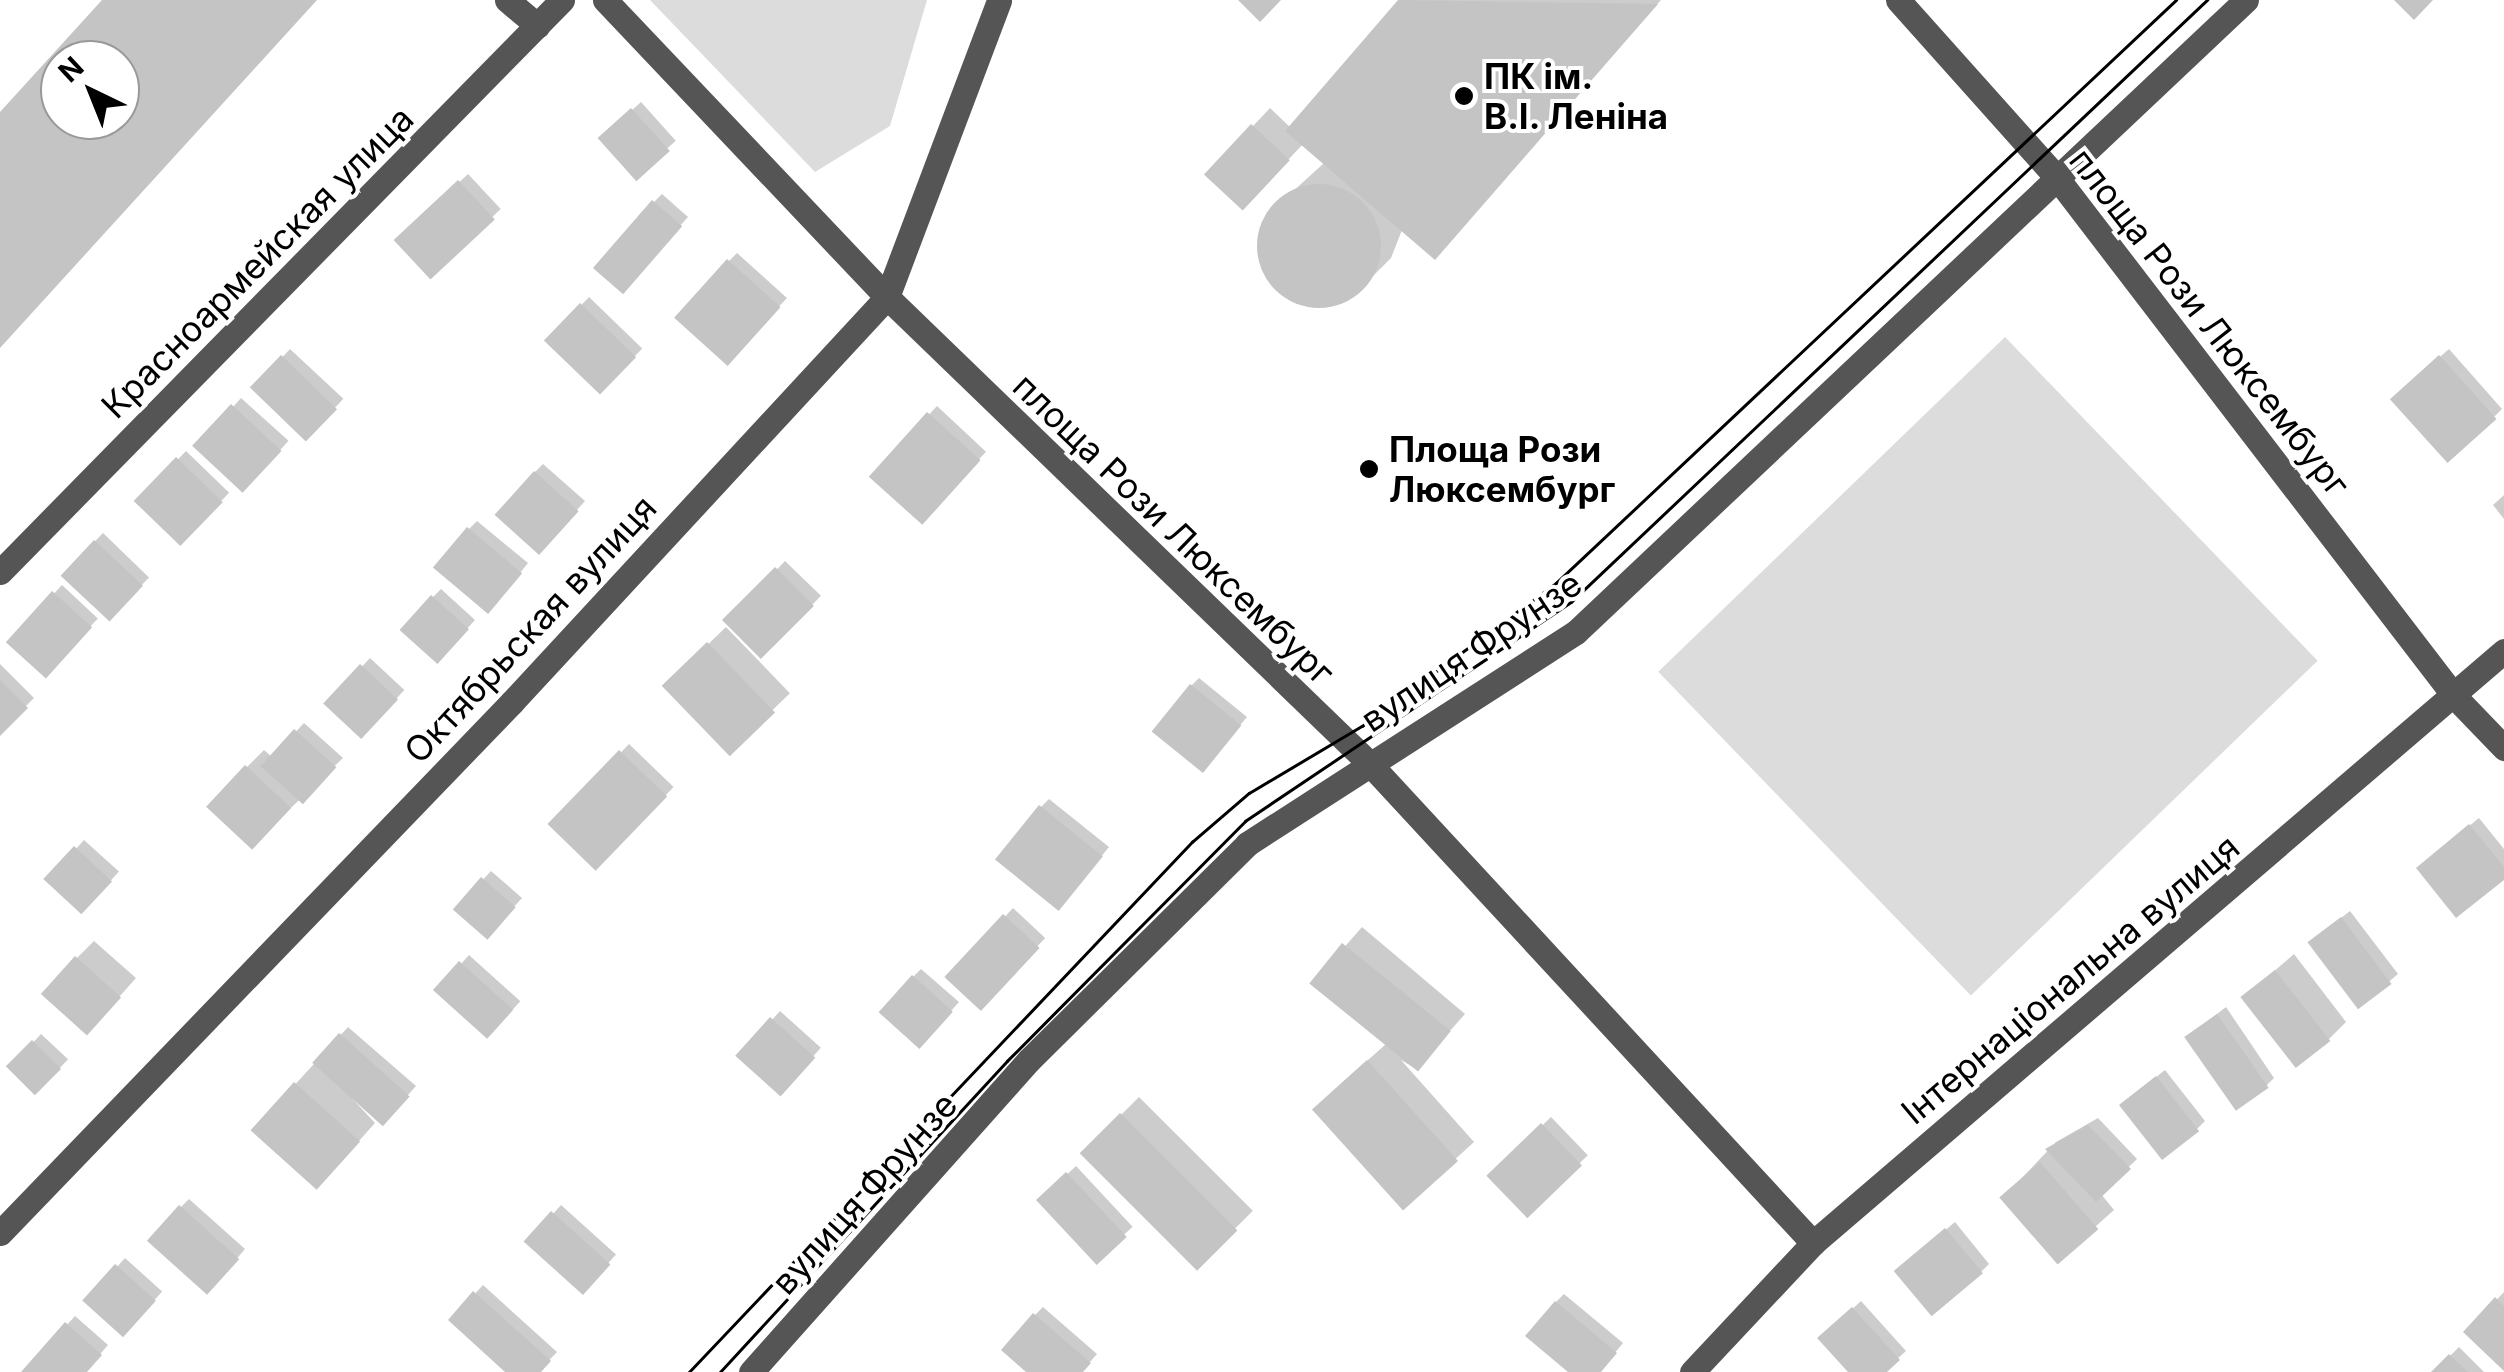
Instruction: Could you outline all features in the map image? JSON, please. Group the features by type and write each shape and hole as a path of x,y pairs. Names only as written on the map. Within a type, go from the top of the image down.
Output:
{"street":[{"path":"507,0 538,26"},
{"name":"Красноармейская улица","path":"0,572 562,0"},
{"name":"площа Рози Люксембург","path":"605,0 886,297 1369,763 1813,1243"},
{"name":"Октябрьская вулиця","path":"0,1234 512,702 886,297 999,0"},
{"name":"площа Рози Люксембург","path":"1898,0 2057,178 2455,697 2504,748"},
{"name":"вулиця Фрунзе","path":"751,1372 1029,1060 1248,844 1576,632 2246,0"},
{"name":"Інтернаціональна вулиця","path":"1692,1372 1813,1243 2455,697 2504,651"}],"shaded area":[{"path":"650,0 927,0 890,126 815,172"},
{"path":"2005,337 2318,661 1971,996 1658,672"}],"building":[{"path":"102,0 317,0 0,348 0,112 40,68 40,140 140,140 140,40 66,40"},
{"path":"1238,0 1281,0 1260,22"},
{"path":"1398,0 1658,4 1435,260 1285,131"},
{"path":"2394,0 2433,0 2414,20"},
{"path":"631,108 670,151 636,181 598,138"},
{"path":"1251,124 1290,160 1243,211 1204,174"},
{"path":"458,180 495,219 430,280 394,240"},
{"path":"1319,184 1343,189 1363,202 1376,222 1381,246 1376,270 1363,290 1343,303 1319,308 1295,303 1275,290 1262,270 1257,246 1262,222 1275,202 1295,189"},
{"path":"652,200 682,226 623,294 593,268"},
{"path":"727,259 781,307 728,366 674,318"},
{"path":"580,303 636,357 600,395 544,340"},
{"path":"281,355 337,409 306,442 250,387"},
{"path":"2439,355 2497,419 2447,463 2390,399"},
{"path":"231,404 281,451 243,493 192,446"},
{"path":"927,412 981,460 922,525 869,477"},
{"path":"176,457 223,502 180,546 134,501"},
{"path":"534,471 579,511 539,555 495,515"},
{"path":"467,527 522,573 488,614 433,568"},
{"path":"94,540 143,586 110,622 61,576"},
{"path":"775,567 814,606 761,659 722,620"},
{"path":"52,591 92,627 46,678 6,642"},
{"path":"431,595 469,629 437,664 400,630"},
{"path":"707,642 775,712 730,756 662,686"},
{"path":"360,664 398,699 361,739 323,703"},
{"path":"0,680 28,708 0,736"},
{"path":"1190,684 1241,726 1203,773 1152,731"},
{"path":"294,729 336,767 303,804 261,766"},
{"path":"619,750 667,797 596,871 547,824"},
{"path":"245,765 291,808 252,850 206,807"},
{"path":"1039,805 1103,857 1059,911 995,859"},
{"path":"2469,824 2504,867 2504,880 2456,918 2416,868"},
{"path":"74,846 112,881 81,914 43,879"},
{"path":"481,877 516,907 488,940 453,909"},
{"path":"1003,914 1040,948 981,1011 944,977"},
{"path":"2341,917 2392,984 2358,1009 2307,942"},
{"path":"1342,943 1451,1031 1418,1072 1309,983"},
{"path":"75,956 121,997 87,1035 41,994"},
{"path":"459,961 513,1010 487,1039 433,990"},
{"path":"2275,970 2330,1041 2296,1068 2240,997"},
{"path":"912,975 953,1012 919,1049 879,1012"},
{"path":"2217,1014 2269,1088 2236,1111 2184,1037"},
{"path":"770,1017 815,1058 781,1096 735,1056"},
{"path":"339,1033 410,1097 383,1126 312,1063"},
{"path":"32,1040 61,1069 35,1095 6,1066"},
{"path":"1367,1060 1458,1161 1403,1211 1312,1110"},
{"path":"2156,1076 2199,1131 2162,1160 2119,1105"},
{"path":"294,1082 360,1142 317,1190 251,1130"},
{"path":"1120,1113 1237,1230 1197,1271 1080,1153"},
{"path":"1541,1123 1582,1165 1527,1218 1486,1176"},
{"path":"2088,1125 2131,1169 2096,1202 2045,1149"},
{"path":"2040,1162 2098,1229 2058,1265 1999,1197"},
{"path":"1066,1172 1127,1237 1097,1265 1036,1200"},
{"path":"179,1205 239,1259 207,1295 147,1241"},
{"path":"551,1211 610,1265 583,1295 524,1241"},
{"path":"1945,1228 1983,1273 1932,1316 1894,1271"},
{"path":"115,1264 156,1301 123,1337 82,1300"},
{"path":"473,1291 551,1361 541,1372 505,1372 448,1320"},
{"path":"2495,1297 2504,1306 2504,1371 2463,1332"},
{"path":"1555,1301 1617,1353 1601,1372 1568,1372 1525,1336"},
{"path":"1852,1307 1900,1360 1887,1372 1848,1372 1817,1338"},
{"path":"1033,1313 1091,1363 1083,1372 1026,1372 1001,1350"},
{"path":"65,1322 102,1355 87,1372 21,1372"},
{"path":"2449,1354 2468,1372 2431,1372"}],"tram line":[{"path":"689,1372 1192,842 1249,793 1362,726 1556,583 2176,0"},
{"path":"720,1372 1007,1061 1245,821 1571,602 2207,0"}],"place":[{"name":"ПК ім. В.І. Леніна","path":"1464,96"},
{"name":"Площа Рози Люксембург","path":"1369,469"}]}
